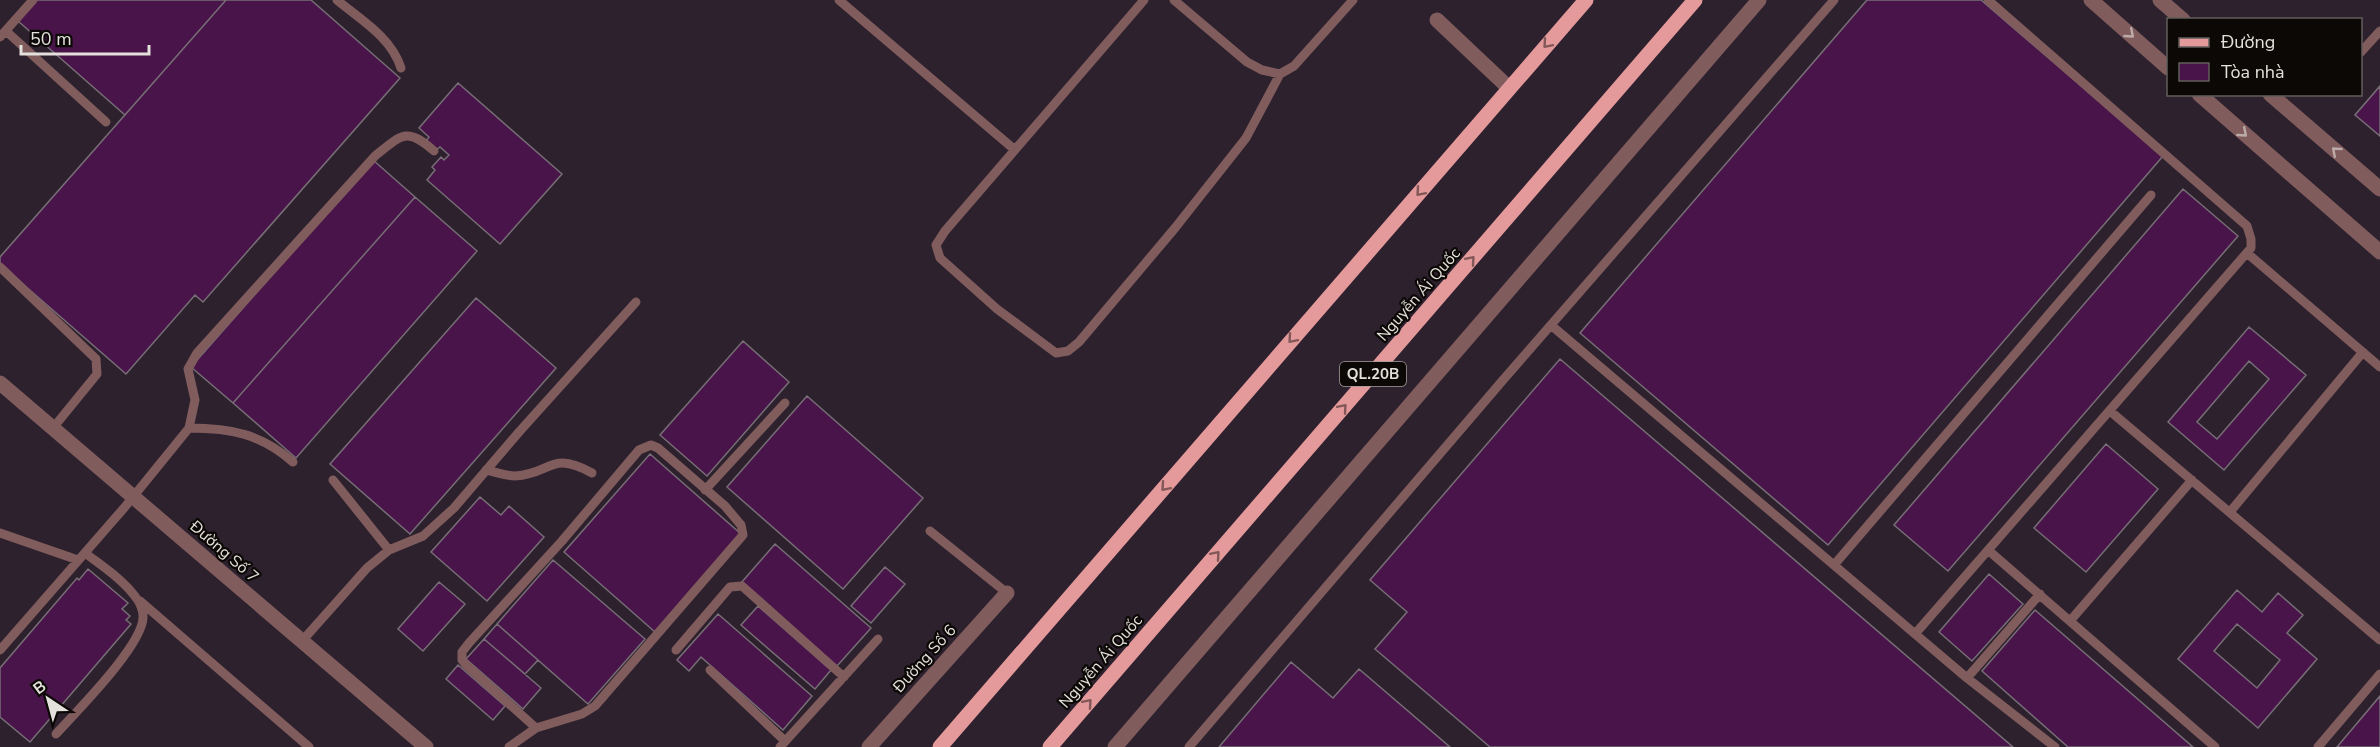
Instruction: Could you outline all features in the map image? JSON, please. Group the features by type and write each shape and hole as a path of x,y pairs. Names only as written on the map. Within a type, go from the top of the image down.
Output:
{"main road":[{"path":"940,747 1586,0"},
{"name":"Nguyễn Ái Quốc","path":"1050,747 1695,0"}],"street":[{"path":"1115,747 1759,0"},
{"path":"2091,0 2167,66"},
{"path":"2160,0 2181,18"},
{"path":"1437,21 1509,88"},
{"path":"2201,96 2380,252"},
{"path":"2272,96 2380,189"},
{"name":"Đường Số 7","path":"0,383 426,747"},
{"name":"Đường Số 6","path":"868,747 1007,593"}],"lane":[{"path":"33,0 3,34 106,122"},
{"path":"337,0 380,35 392,49 401,68"},
{"path":"839,0 1015,150"},
{"path":"1144,0 945,231 936,245 940,258 997,309 1056,352 1068,351 1079,342 1175,228 1246,138 1280,74 1294,66 1353,0"},
{"path":"1174,0 1247,62 1262,70 1280,74"},
{"path":"1189,747 1834,0"},
{"path":"1915,634 2247,253 2252,239 2247,226 1988,0"},
{"path":"2362,52 2380,31"},
{"path":"0,650 134,497 189,428 195,400 188,369 197,353 375,156 403,136 411,134 434,151"},
{"path":"1834,565 2151,195"},
{"path":"2247,253 2380,367"},
{"path":"0,267 96,359 97,374 53,428"},
{"path":"302,640 367,568 389,550 423,536 454,508 636,302"},
{"path":"1552,326 1967,678 2055,747"},
{"path":"2230,512 2363,352"},
{"path":"705,490 785,403"},
{"path":"2110,411 2380,640"},
{"path":"189,428 217,428 241,432 266,442 293,462"},
{"path":"509,747 536,728 582,714 595,706 743,535 741,525 725,506 658,448 651,445 639,450 562,541 462,652 462,660 536,728"},
{"path":"486,470 513,476 534,472 560,462 575,464 592,473"},
{"path":"333,480 389,550"},
{"path":"2070,621 2192,480"},
{"path":"930,531 1007,593"},
{"path":"0,533 82,556 112,574 305,746"},
{"path":"1988,550 2215,747"},
{"path":"676,650 730,587 736,585 742,586 844,677"},
{"path":"1967,678 2040,594"},
{"path":"56,734 120,661 137,636 143,617 138,599"},
{"path":"710,670 783,744 878,639"},
{"path":"2318,747 2380,674"}],"shaded area":[{"path":"0,0 2380,0 2380,747 0,747"}],"building":[{"path":"37,0 226,0 125,115 18,21"},
{"path":"226,0 311,0 400,78 203,302 195,295 126,374 0,264 0,257"},
{"path":"1867,0 1981,0 2163,156 1828,545 1580,333"},
{"path":"458,83 562,174 500,244 427,180 435,170 432,167 441,157 444,160 449,155 440,147 436,150 426,141 429,137 419,128"},
{"path":"2380,86 2380,136 2355,115"},
{"path":"373,160 415,197 233,403 191,367"},
{"path":"2183,189 2238,236 1948,571 1894,525"},
{"path":"415,197 477,251 296,458 233,403"},
{"path":"476,298 556,368 410,534 330,464"},
{"path":"2249,327 2306,375 2224,470 2168,422","holes":["2249,361 2269,379 2217,439 2197,422"]},
{"path":"743,341 789,382 707,476 660,435"},
{"path":"1560,359 2013,747 1490,747 1375,649 1407,612 1370,580"},
{"path":"807,396 923,498 843,589 727,487"},
{"path":"2106,444 2158,489 2086,572 2034,528"},
{"path":"650,454 741,534 655,632 564,552"},
{"path":"480,497 501,515 509,506 544,537 487,601 431,552"},
{"path":"775,544 871,628 837,666 741,583"},
{"path":"553,560 645,639 588,704 497,624"},
{"path":"885,567 905,584 871,623 851,606"},
{"path":"88,569 128,603 122,609 130,616 126,620 131,624 30,742 0,717 0,668 77,578 79,580"},
{"path":"1989,574 2023,604 1972,661 1939,632"},
{"path":"439,582 465,604 423,651 398,629"},
{"path":"2237,590 2262,612 2278,593 2303,615 2287,633 2317,659 2258,728 2178,659","holes":["2237,624 2280,660 2257,688 2214,651"]},
{"path":"758,606 831,670 815,689 741,625"},
{"path":"2035,610 2193,747 2068,747 1982,671"},
{"path":"718,614 812,696 783,730 701,657 689,671 677,660"},
{"path":"497,624 538,660 525,674 484,639"},
{"path":"484,639 541,688 523,709 466,659"},
{"path":"1291,662 1333,698 1359,669 1450,747 1219,747"},
{"path":"458,665 505,706 493,720 446,679"},
{"path":"2380,696 2380,747 2337,747"}]}
